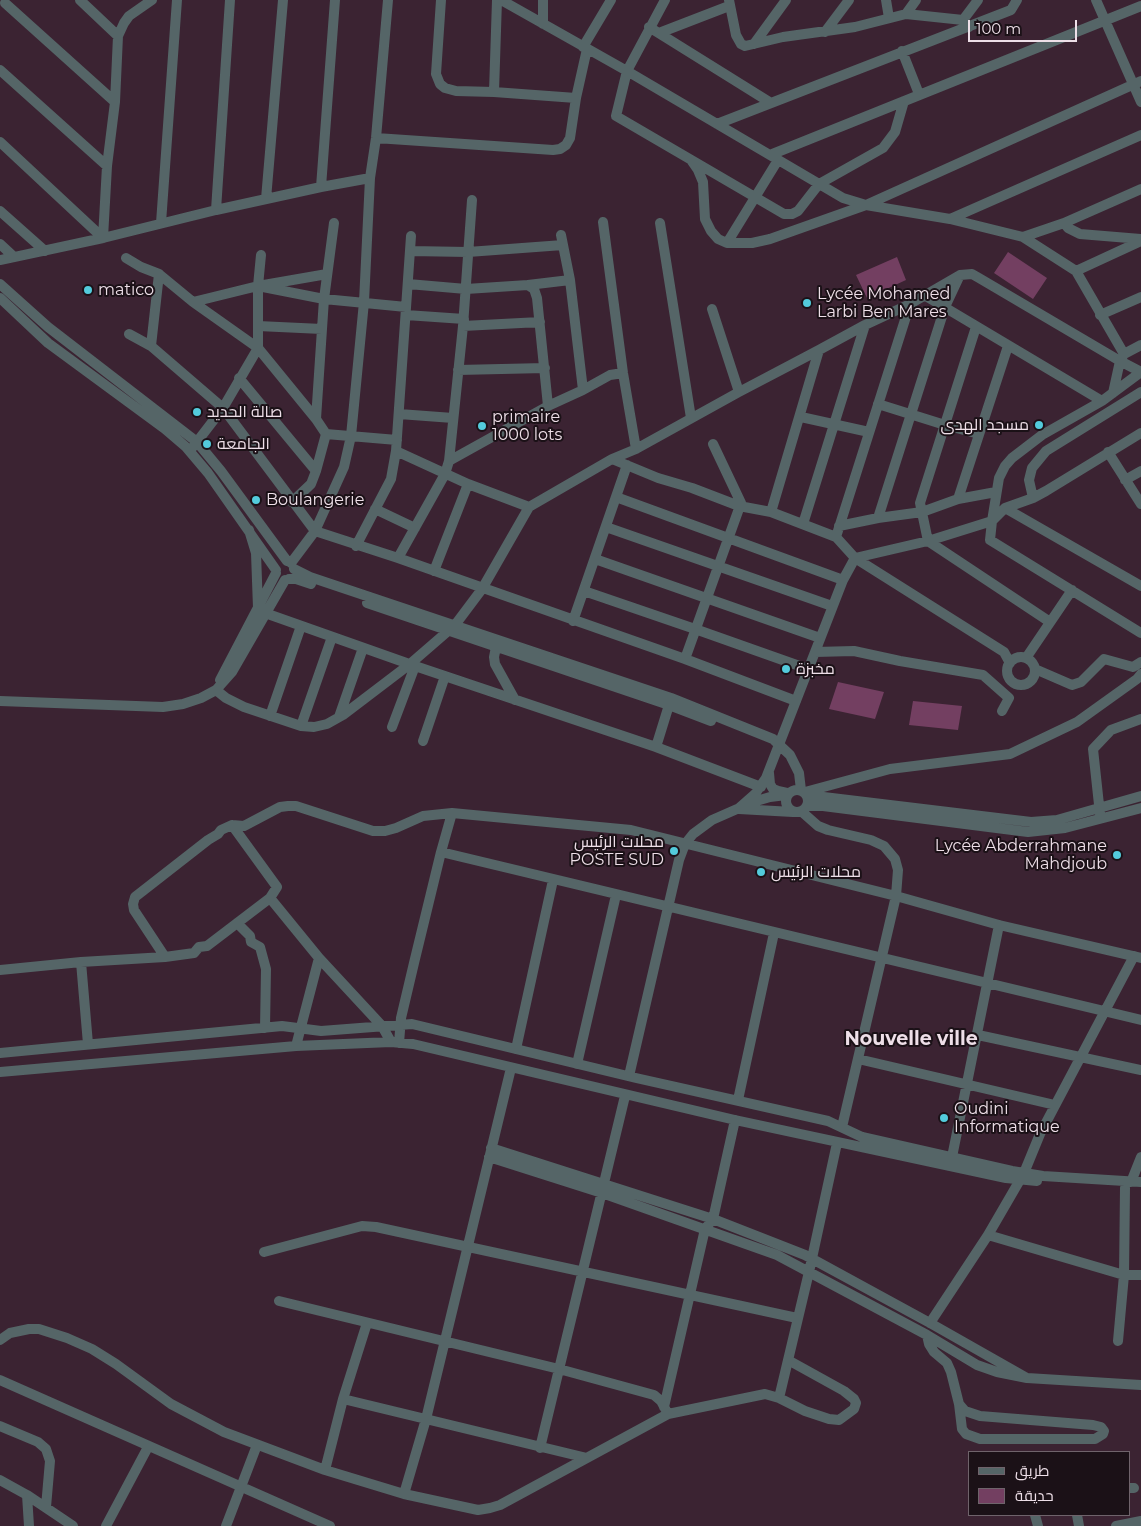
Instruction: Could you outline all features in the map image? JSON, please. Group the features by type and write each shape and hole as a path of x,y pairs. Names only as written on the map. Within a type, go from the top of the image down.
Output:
{"street":[{"path":"80,0 118,36"},
{"path":"102,238 115,102 118,36 129,16 152,0"},
{"path":"161,223 177,0"},
{"path":"216,210 230,0"},
{"path":"266,199 283,0"},
{"path":"321,187 335,0"},
{"path":"291,564 315,531 344,467 351,436 364,302 370,178 376,138 388,0"},
{"path":"441,0 436,68 437,80 445,88 450,90 576,98"},
{"path":"494,92 499,0 628,71 843,198 866,205 950,219 1023,237 1076,271 1122,358"},
{"path":"543,0 543,24"},
{"path":"376,138 556,150 563,147 570,138 585,48 611,0"},
{"path":"665,0 649,27 628,71 616,116 784,214 792,214 798,211 819,184 883,148 895,132 904,101"},
{"path":"754,44 786,0"},
{"path":"825,32 849,0"},
{"path":"886,0 889,18"},
{"path":"906,14 916,0"},
{"path":"966,23 978,0"},
{"path":"717,124 902,51 966,23 1011,10 1017,0"},
{"path":"1096,0 1104,21 1137,83 1141,102"},
{"path":"660,33 729,3 738,40 745,46 783,37 825,32 906,14 966,23"},
{"path":"5,4 115,102"},
{"path":"727,243 755,197 774,157 919,94 1141,6"},
{"path":"649,27 771,103"},
{"path":"902,51 919,94"},
{"path":"0,70 108,166"},
{"path":"691,160 703,182 704,210 707,226 718,239 727,243 752,243 770,239 866,205 1137,83"},
{"path":"950,219 1141,134"},
{"path":"0,142 102,238"},
{"path":"0,260 102,238 216,210 370,178"},
{"path":"1023,237 1064,223 1141,189"},
{"path":"398,558 445,474 448,461 464,323 472,200"},
{"path":"0,210 45,251"},
{"path":"603,222 623,373 636,449"},
{"path":"660,223 691,418"},
{"path":"1064,223 1068,228 1080,234 1141,240"},
{"path":"316,419 324,299 334,224"},
{"path":"356,546 391,479 396,451 411,236"},
{"path":"410,251 468,252 562,240 570,280 583,390"},
{"path":"1076,271 1141,240"},
{"path":"0,244 14,257"},
{"path":"189,451 223,408 258,348 258,286 261,255"},
{"path":"126,258 141,267 159,274 193,302 258,348 316,419 326,434 316,471 311,484 292,502"},
{"path":"151,346 159,274"},
{"path":"193,302 258,286 327,274"},
{"path":"216,690 234,702 301,726 314,727 327,724 340,717 412,665 452,628 482,588 529,507 612,459 636,449 865,324 910,304 960,276 972,274 1122,358 1141,372 1102,401 1042,435 1005,466 999,478 996,492 990,540 1141,633"},
{"path":"878,518 945,307 960,276"},
{"path":"408,284 466,290 570,280"},
{"path":"0,284 48,327 197,442 221,470 291,564 293,575 262,611 216,690 193,701 163,707 0,701"},
{"path":"528,285 534,289 540,322 548,406"},
{"path":"258,286 324,299 364,302 464,323 540,322"},
{"path":"924,295 1102,401"},
{"path":"1100,315 1141,297"},
{"path":"0,298 48,342 165,429 189,451 208,473 249,530 280,578 307,582 671,698 772,739 790,755 799,773 804,792 800,810"},
{"path":"836,537 910,304"},
{"path":"712,310 738,392"},
{"path":"803,524 865,324"},
{"path":"258,326 322,329"},
{"path":"976,327 920,503 928,541 1050,622"},
{"path":"129,334 151,346 223,408 315,531 356,546 398,558 685,659 796,701"},
{"path":"1113,393 1122,358 1141,345"},
{"path":"958,500 1008,346"},
{"path":"771,512 819,350"},
{"path":"458,370 545,368"},
{"path":"448,461 548,406 610,375 623,373"},
{"path":"239,378 316,471"},
{"path":"1033,498 1029,480 1032,468 1046,451 1141,392"},
{"path":"878,404 979,434"},
{"path":"398,414 453,418"},
{"path":"800,416 869,432"},
{"path":"738,809 761,787 780,745 832,606 855,558 928,541 992,521 1005,508 1033,498 1141,433"},
{"path":"326,434 397,440"},
{"path":"685,659 741,502 713,444"},
{"path":"396,451 468,484 529,507"},
{"path":"1108,452 1141,504"},
{"path":"612,459 658,478 692,488 739,506 771,512 836,537 855,558 1004,652 1010,663"},
{"path":"573,621 627,465"},
{"path":"1125,480 1141,471"},
{"path":"434,571 468,484"},
{"path":"839,526 922,512 958,500 996,492"},
{"path":"616,497 843,580"},
{"path":"1005,508 1141,586"},
{"path":"375,509 415,528"},
{"path":"606,528 832,606"},
{"path":"249,530 256,553 262,611"},
{"path":"595,559 820,638"},
{"path":"262,611 281,562 291,564 310,576 452,628 496,647 669,705 771,744 780,745"},
{"path":"1026,658 1072,590"},
{"path":"584,591 808,669"},
{"path":"262,611 412,665 656,747 761,787"},
{"path":"270,716 301,626"},
{"path":"301,726 332,637"},
{"path":"496,647 495,664 515,700"},
{"path":"340,717 363,648"},
{"path":"814,652 854,651 982,675 1009,698 1002,711"},
{"path":"997,686 1011,682 1020,686 1029,683 1035,674 1034,664 1026,658 1016,658 1010,663 1007,672 1011,682"},
{"path":"1035,669 1072,685 1081,682 1104,659 1133,667 1141,662"},
{"path":"392,727 412,665"},
{"path":"804,792 890,770 1010,754 1077,722 1137,679 1141,674"},
{"path":"423,741 445,676"},
{"path":"656,747 669,705"},
{"path":"1100,814 1093,749 1111,730 1141,719"},
{"path":"769,769 770,784 773,789 787,794"},
{"path":"540,1448 624,1095 634,1088 629,1076 679,860 685,844 692,834 702,826 738,809 761,800 787,794 796,789 804,792 1031,822 1141,808"},
{"path":"787,794 786,805 800,810 818,826 871,840 884,846 896,859 898,870 896,896 842,1127 846,1137 835,1142"},
{"path":"738,809 800,810 823,806 1028,832 1065,828 1141,796"},
{"path":"165,957 134,910 135,897 221,830 232,825 244,826 288,806 296,806 373,831 396,828 423,816 452,813 631,830 896,896 999,925 1137,957 1105,1011 1055,1105 1021,1177 988,1235 930,1323"},
{"path":"395,1043 452,813"},
{"path":"0,970 81,962 165,957 194,953 199,946 207,946 270,898 278,886 232,825"},
{"path":"441,852 1141,1020"},
{"path":"516,1049 553,880"},
{"path":"577,1064 616,895"},
{"path":"270,898 319,958 382,1026 395,1043"},
{"path":"237,923 250,936 251,942 260,947 266,969 266,1028"},
{"path":"952,1157 999,925"},
{"path":"738,1100 774,933"},
{"path":"296,1046 319,958"},
{"path":"81,962 88,1044"},
{"path":"0,1053 282,1026 322,1031 412,1024 738,1100 842,1127 862,1136 952,1157 1021,1177"},
{"path":"978,1035 1141,1070"},
{"path":"0,1072 296,1046 412,1044 624,1095 835,1142 1021,1177 1133,1184 1141,1189"},
{"path":"858,1058 1055,1105"},
{"path":"404,1494 426,1418 511,1068"},
{"path":"624,1095 616,1083 629,1076"},
{"path":"666,1410 705,1229 713,1219 735,1120"},
{"path":"780,1398 797,1318 810,1272 835,1142 829,1131 842,1127"},
{"path":"490,1152 603,1189 713,1219 812,1259 1027,1378"},
{"path":"1118,1341 1133,1184 1141,1157"},
{"path":"603,1189 777,1255 927,1335 977,1365 997,1372 1027,1378 1141,1384"},
{"path":"264,1252 362,1226 376,1227 797,1318"},
{"path":"988,1235 1124,1275 1141,1275"},
{"path":"279,1301 559,1369 654,1395 666,1410"},
{"path":"325,1470 343,1399 368,1323"},
{"path":"0,1340 10,1333 29,1328 81,1343 116,1364 171,1404 210,1425 257,1445 325,1470 404,1494 472,1509 490,1508 587,1458 666,1410 765,1394 780,1398 805,1411 829,1419 838,1420 854,1409 856,1404 854,1399 844,1391 788,1360"},
{"path":"927,1335 929,1344 934,1352 946,1363 951,1372 959,1404 962,1429 966,1434 980,1438 1095,1439 1103,1434 1104,1431 1101,1427 1094,1425 980,1416 965,1410 959,1404"},
{"path":"0,1380 330,1526"},
{"path":"343,1399 587,1458"},
{"path":"0,1426 38,1442 46,1449 50,1462 46,1507"},
{"path":"226,1526 257,1445"},
{"path":"106,1526 148,1447"},
{"path":"0,1480 27,1494 73,1526"},
{"path":"27,1494 29,1526"},
{"path":"1116,1526 1141,1521"}],"green space":[{"path":"1008,252 1047,278 1033,299 994,273"},
{"path":"897,257 906,280 867,298 856,275"},
{"path":"838,682 884,692 875,719 829,709"},
{"path":"913,701 962,706 958,730 909,725"}],"place":[{"name":"matico","path":"88,290"},
{"name":"Lycée Mohamed Larbi Ben Mares","path":"807,303"},
{"name":"صالة الحديد","path":"197,412"},
{"name":"مسجد الهدى","path":"1039,425"},
{"name":"primaire 1000 lots","path":"482,426"},
{"name":"الجامعة","path":"207,444"},
{"name":"Boulangerie","path":"256,500"},
{"name":"مخبزة","path":"786,669"},
{"name":"محلات الرئيس POSTE SUD","path":"674,851"},
{"name":"Lycée Abderrahmane Mahdjoub","path":"1117,855"},
{"name":"محلات الرئيس","path":"761,872"},
{"name":"Oudini Informatique","path":"944,1118"}],"district":[{"name":"Nouvelle ville","path":"911,1039"}]}
